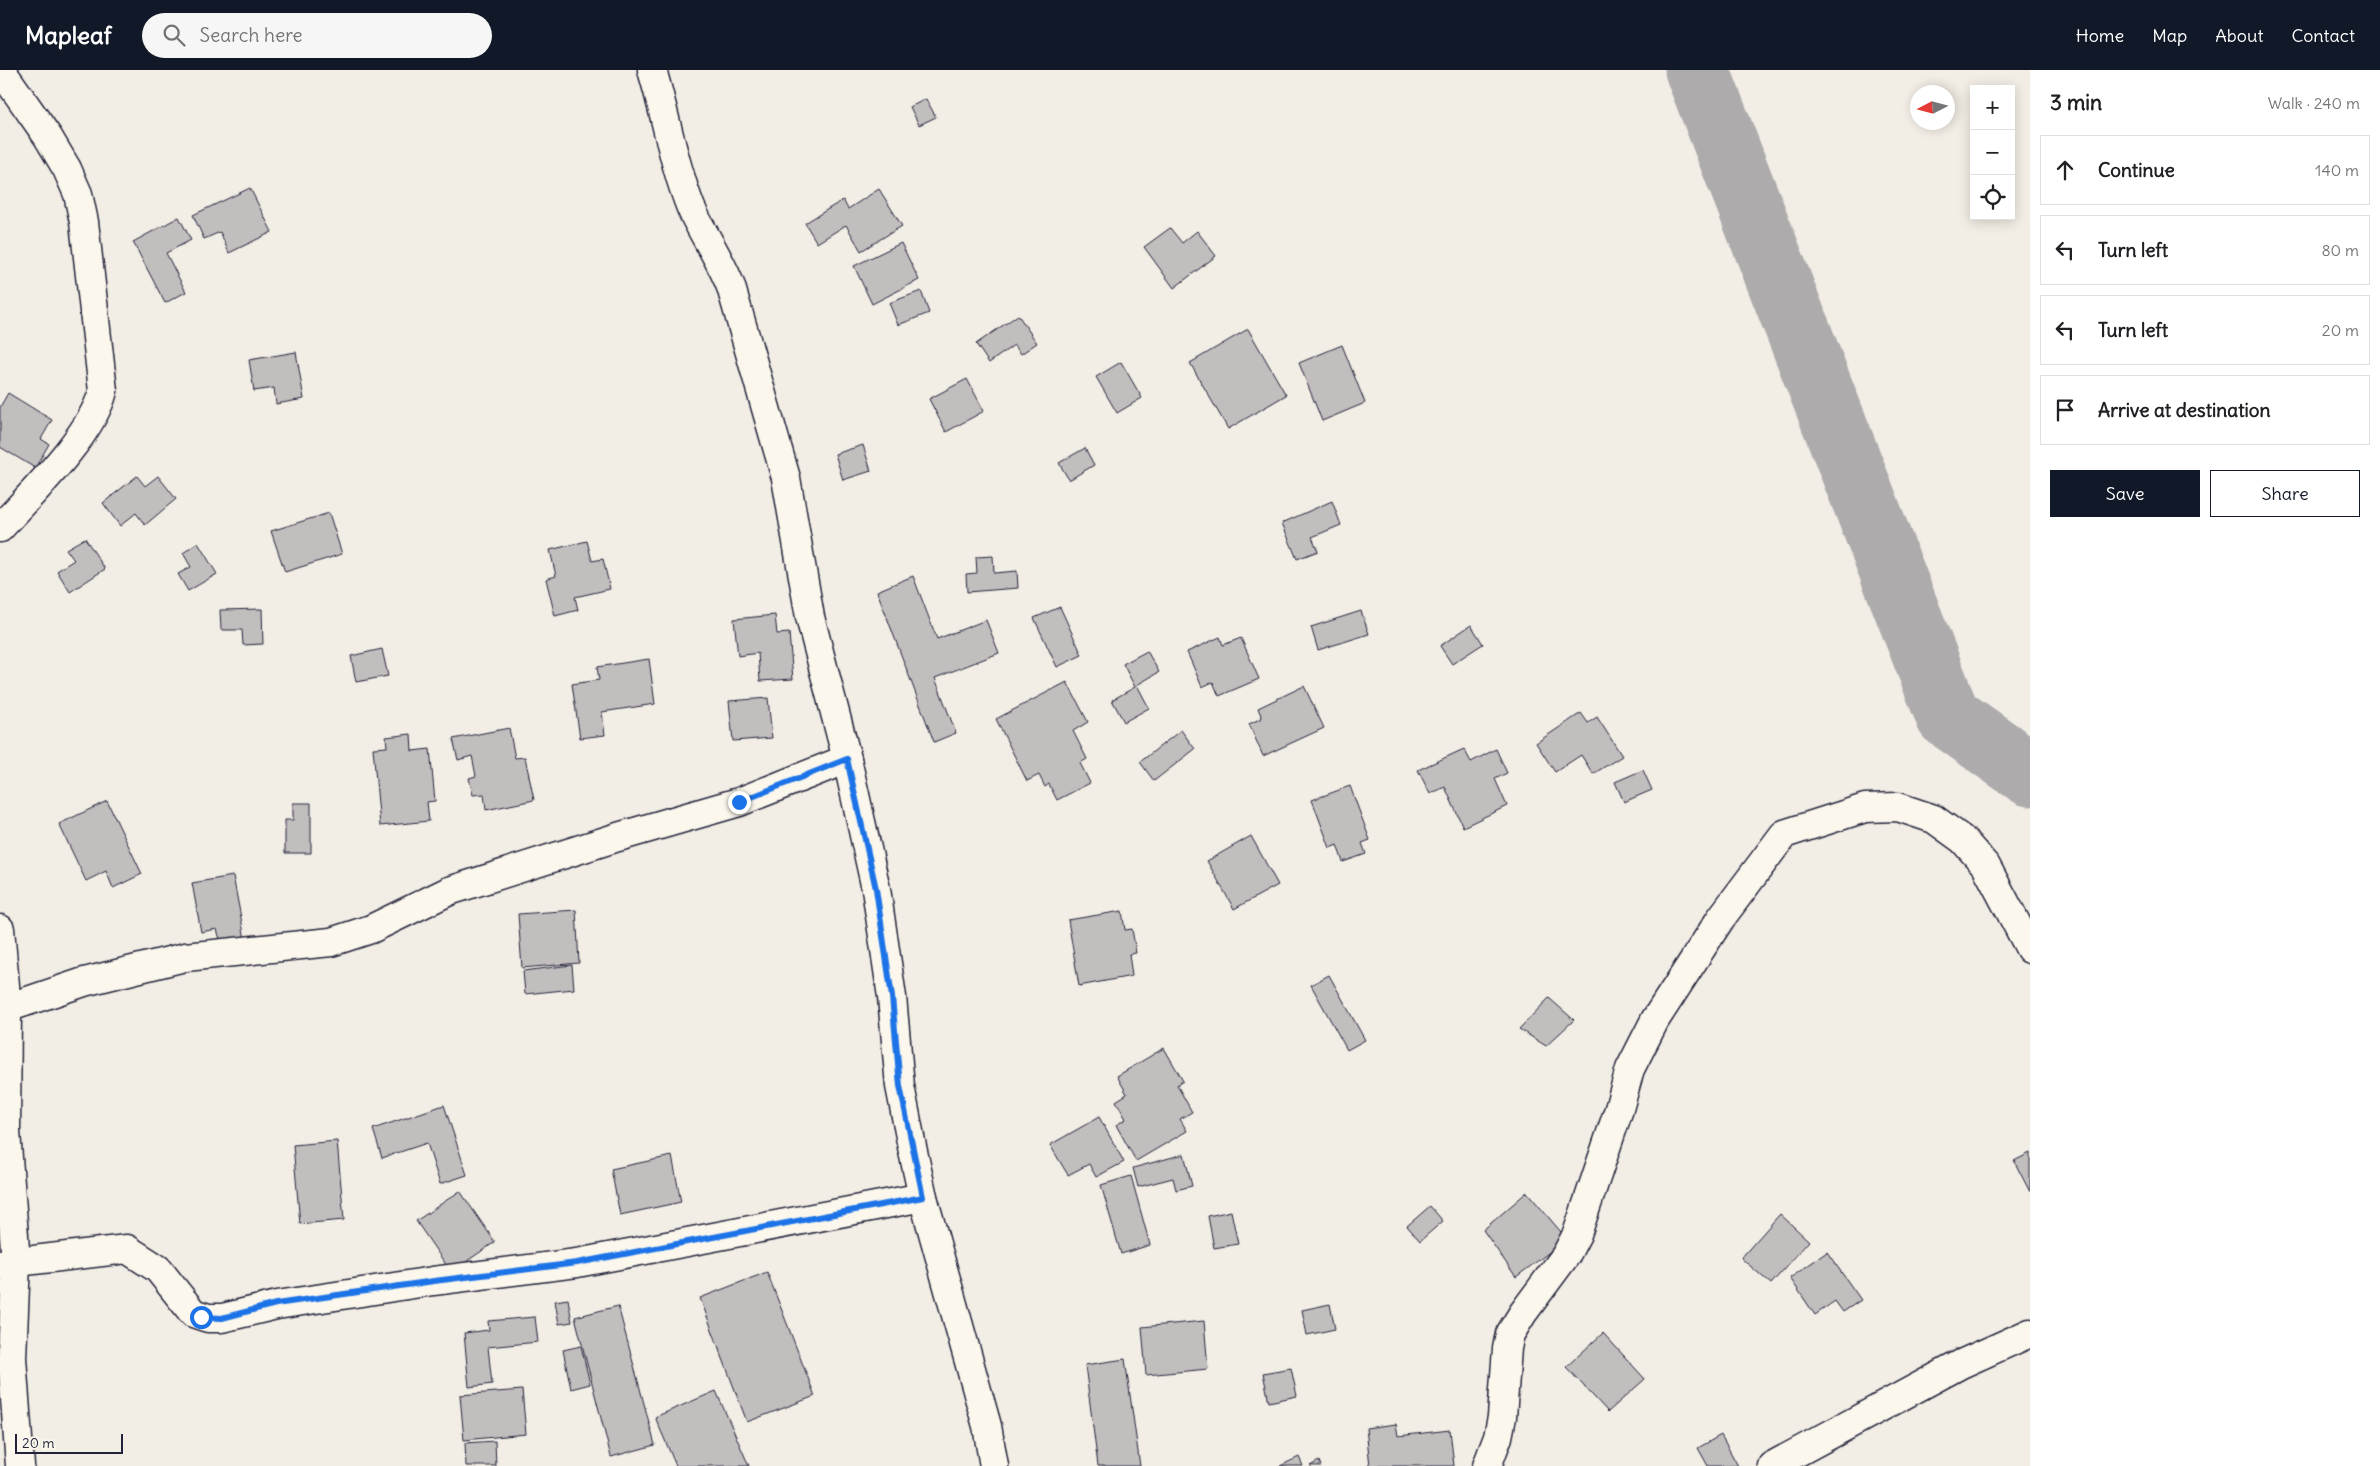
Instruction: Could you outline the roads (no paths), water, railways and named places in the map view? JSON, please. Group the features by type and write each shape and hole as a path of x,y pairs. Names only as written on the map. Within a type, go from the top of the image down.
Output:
{"street":[{"path":"0,528 45,479 78,437 99,406 102,391 84,222 78,194 67,169 48,136 1,70"},
{"path":"652,70 678,170 692,209 722,263 731,287 786,478 810,616 847,759 876,889 892,997 900,1086 923,1197 987,1426 994,1466"},
{"path":"7,1008 84,982 185,957 331,942 349,938 449,892 618,837 739,802 847,759"},
{"path":"1487,1466 1498,1437 1502,1417 1507,1348 1510,1334 1523,1313 1566,1255 1577,1234 1619,1109 1630,1069 1656,1020 1721,918 1784,834 1865,808 1898,807 1934,819 1963,840 1986,866 2030,949"},
{"path":"0,929 7,1008 8,1263 12,1358 20,1466"},
{"path":"8,1263 127,1249 158,1269 193,1313 208,1318 222,1318 276,1304 577,1263 923,1197"},
{"path":"1772,1466 1961,1364 2030,1333"}],"waterway":[{"path":"1697,70 1948,716 2030,774"}]}
